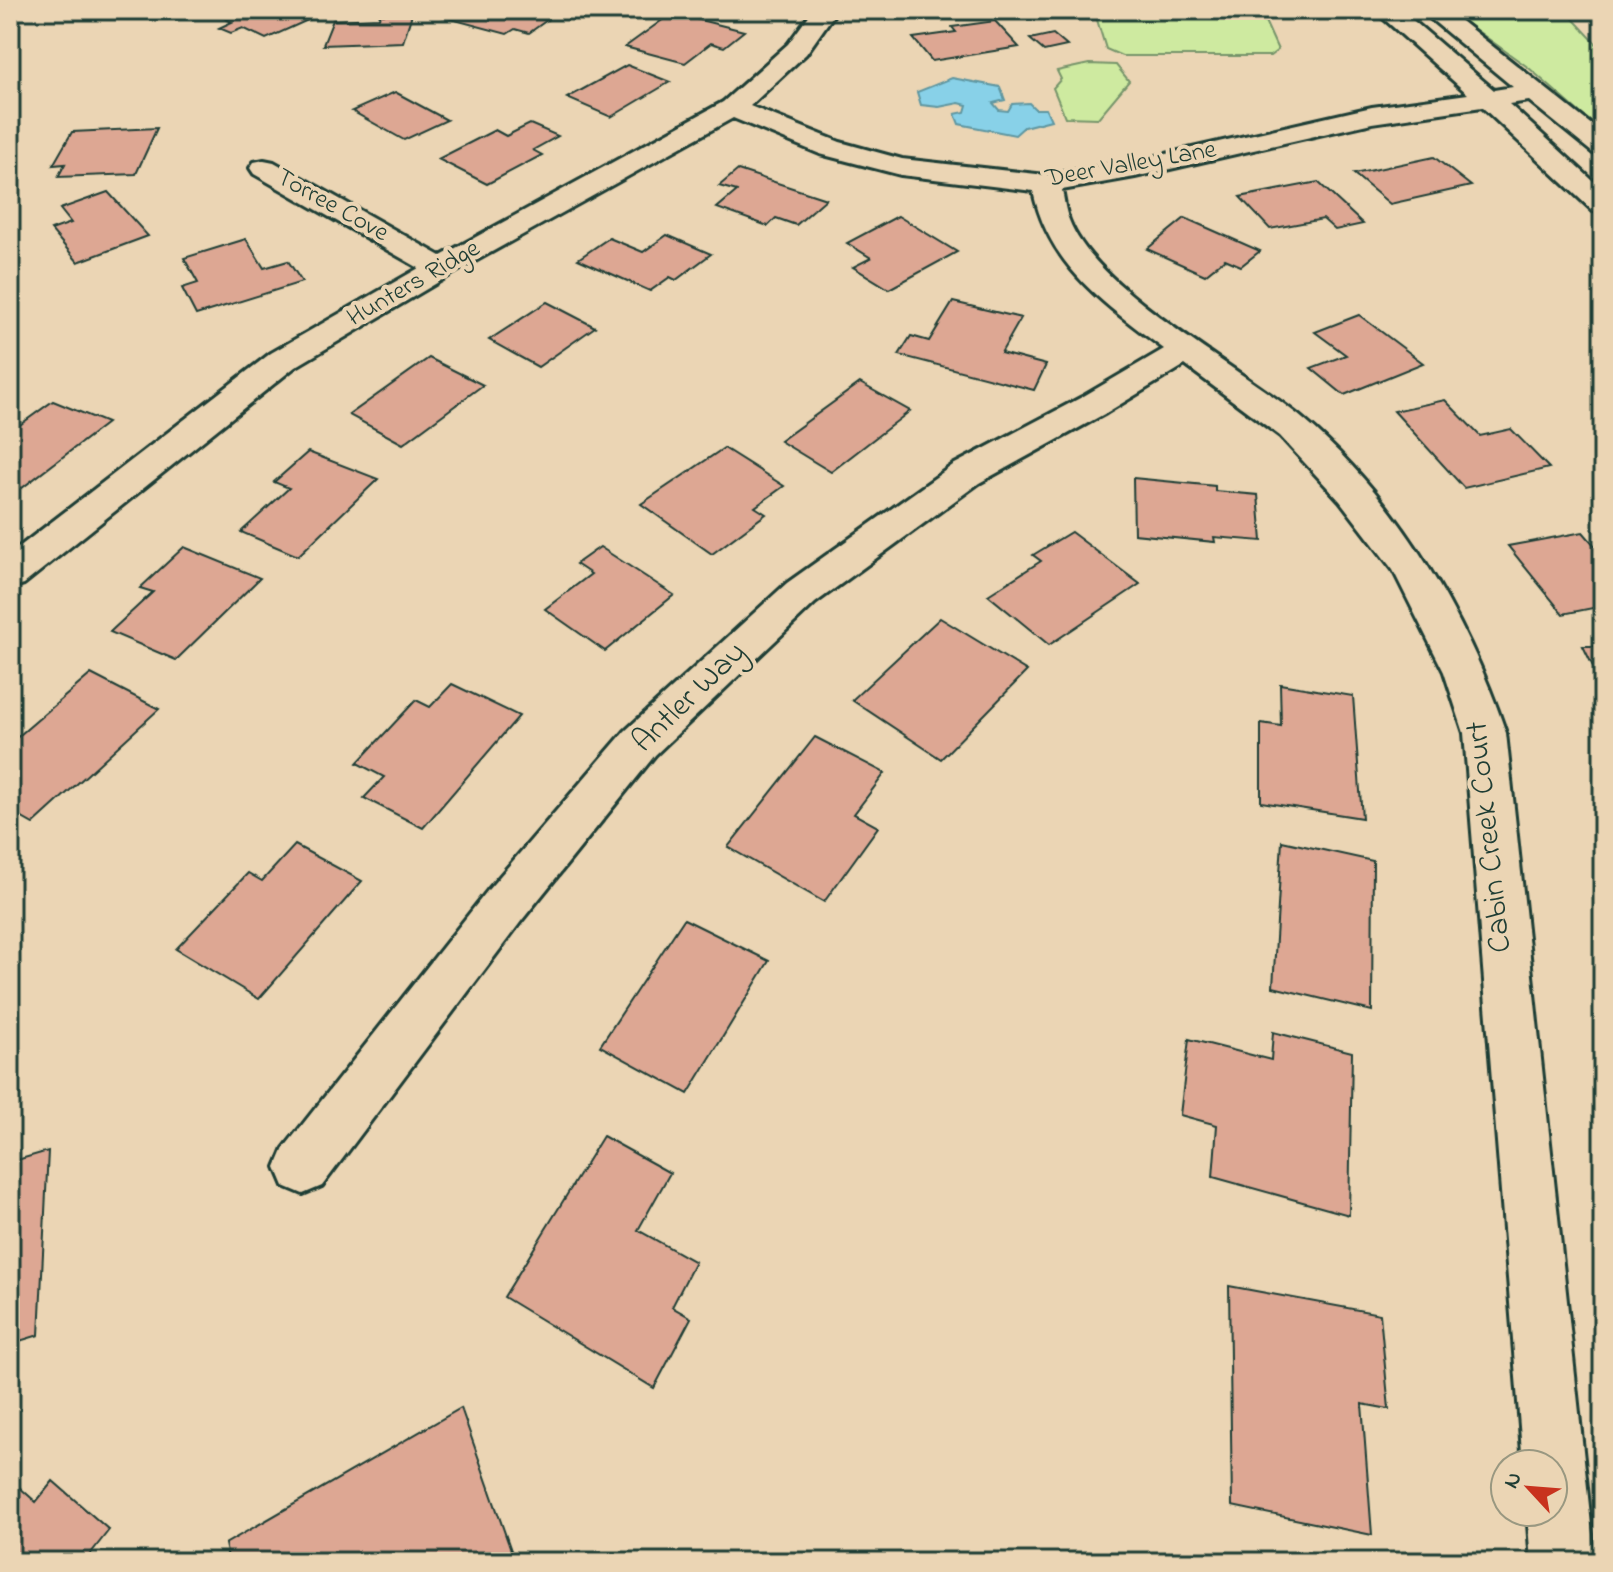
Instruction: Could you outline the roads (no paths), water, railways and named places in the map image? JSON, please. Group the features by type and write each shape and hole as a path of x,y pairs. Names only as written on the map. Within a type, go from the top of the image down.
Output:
{"street":[{"name":"Hunters Ridge","path":"10,574 283,360 441,268 732,108 797,49 825,10"},
{"path":"1386,10 1603,205"},
{"path":"1432,10 1603,147"},
{"name":"Deer Valley Lane","path":"732,108 830,148 901,167 1046,184 1135,169 1372,115 1536,92"},
{"name":"Torree Cove","path":"264,168 441,268"},
{"name":"Cabin Creek Court","path":"1046,184 1054,220 1105,289 1292,428 1353,492 1408,563 1465,672 1485,733 1563,1562"},
{"name":"Antler Way","path":"303,1167 505,905 640,743 801,593 954,483 1186,350"}],"water":[{"path":"952,78 1000,87 1005,100 993,103 999,110 1008,111 1012,104 1029,103 1035,109 1046,109 1051,120 1024,127 1015,135 959,124 955,114 965,112 967,105 921,105 917,92"}]}
